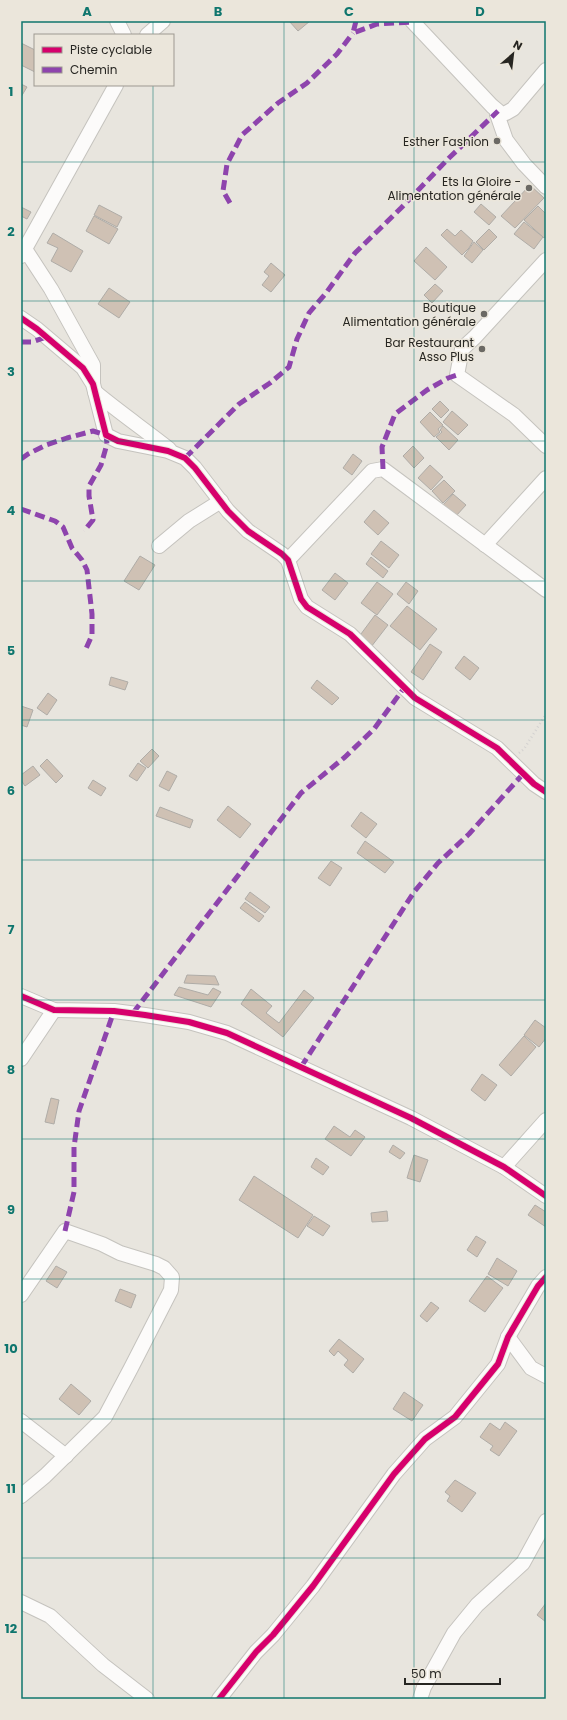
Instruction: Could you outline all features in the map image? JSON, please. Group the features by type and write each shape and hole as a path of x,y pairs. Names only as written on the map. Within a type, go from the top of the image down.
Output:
{"street":[{"path":"116,21 123,34"},
{"path":"148,34 163,21"},
{"path":"412,21 498,111 497,114 506,140 524,164 546,187"},
{"path":"497,114 506,113 513,109 546,70"},
{"path":"115,86 23,252 51,289 93,365 94,388 106,434 118,441 168,450 185,458 248,531 282,554 288,560 301,599 307,607 350,634 415,698 496,748 534,784 546,792"},
{"path":"546,260 475,337 462,349 457,376 514,416 546,446"},
{"path":"21,318 37,329 83,368 94,388 119,412 140,425 177,455"},
{"path":"288,560 372,470 383,469 546,590"},
{"path":"485,545 546,478"},
{"path":"159,546 189,521 221,501"},
{"path":"21,996 54,1010 114,1011 145,1015 190,1022 227,1033 411,1118 504,1167 546,1196"},
{"path":"21,1060 54,1010"},
{"path":"504,1167 546,1120"},
{"path":"21,1295 65,1231 102,1244 120,1253 156,1264 164,1268 172,1277 171,1290 132,1368 105,1417 45,1476 21,1496"},
{"path":"220,1699 256,1652 273,1635 313,1586 394,1474 425,1439 455,1417 498,1364 508,1337 538,1286 546,1277"},
{"path":"508,1337 531,1368 546,1376"},
{"path":"21,1421 66,1456"},
{"path":"420,1699 424,1687 454,1633 476,1606 523,1563 546,1521"},
{"path":"21,1602 50,1616 103,1665 147,1699"}],"path":[{"path":"509,760 524,749 546,714"}],"building":[{"path":"289,21 310,21 298,31"},
{"path":"21,43 34,50 34,72 21,65"},
{"path":"21,84 27,87 21,97"},
{"path":"530,185 544,198 515,228 501,216"},
{"path":"481,204 496,217 489,225 474,212"},
{"path":"99,205 122,217 117,227 94,215"},
{"path":"538,206 546,214 546,235 544,238 524,220"},
{"path":"21,207 31,212 27,219 21,216"},
{"path":"94,216 118,229 109,244 86,231"},
{"path":"524,222 543,237 534,249 514,234"},
{"path":"447,229 455,236 461,230 473,241 462,255 441,235"},
{"path":"489,229 497,237 484,250 476,242"},
{"path":"53,233 83,251 71,272 51,261 58,248 47,243"},
{"path":"474,242 483,250 472,263 464,256"},
{"path":"426,247 447,267 435,280 414,261"},
{"path":"271,263 285,275 271,292 262,285 269,276 264,272"},
{"path":"435,284 443,291 432,303 424,295"},
{"path":"109,288 130,302 119,318 98,304"},
{"path":"440,401 449,410 441,418 432,409"},
{"path":"452,411 468,425 458,435 443,422"},
{"path":"430,412 443,425 438,429 440,432 434,437 420,422"},
{"path":"443,426 458,440 449,450 436,437 442,432 440,430"},
{"path":"413,446 424,458 414,468 403,456"},
{"path":"353,454 362,461 352,475 343,468"},
{"path":"430,465 443,477 431,490 418,478"},
{"path":"444,480 455,491 443,503 432,491"},
{"path":"453,494 466,505 456,516 443,505"},
{"path":"374,510 389,523 378,535 364,522"},
{"path":"381,541 399,555 389,568 371,554"},
{"path":"140,556 155,565 139,590 124,581"},
{"path":"371,557 388,571 383,578 366,564"},
{"path":"335,573 348,583 335,600 322,590"},
{"path":"377,582 393,594 377,615 361,603"},
{"path":"406,582 418,591 409,604 397,594"},
{"path":"407,606 437,629 420,650 390,626"},
{"path":"375,615 388,625 371,647 358,638"},
{"path":"430,644 442,652 423,680 411,672"},
{"path":"464,656 479,668 470,680 455,668"},
{"path":"111,677 128,682 125,690 109,685"},
{"path":"317,680 339,698 332,705 311,688"},
{"path":"48,693 57,700 47,715 37,708"},
{"path":"21,706 33,710 27,727 21,725"},
{"path":"152,749 159,756 148,768 140,761"},
{"path":"47,759 63,776 56,783 40,766"},
{"path":"138,763 146,768 137,781 129,776"},
{"path":"33,766 40,775 25,786 21,780 21,775"},
{"path":"167,771 177,776 169,791 159,786"},
{"path":"93,780 106,788 101,796 88,788"},
{"path":"228,806 251,824 240,838 217,820"},
{"path":"160,807 193,820 190,828 156,816"},
{"path":"361,812 377,824 366,838 351,826"},
{"path":"365,841 394,862 385,873 357,853"},
{"path":"331,861 342,868 330,886 318,878"},
{"path":"250,892 270,907 265,913 245,899"},
{"path":"245,902 264,916 259,922 240,908"},
{"path":"187,975 215,976 219,985 184,983"},
{"path":"179,987 208,995 213,988 221,992 211,1007 174,995"},
{"path":"251,989 272,1006 266,1013 279,1023 304,990 314,998 283,1037 241,1004"},
{"path":"535,1020 546,1028 546,1038 539,1047 524,1035"},
{"path":"524,1036 536,1047 511,1076 499,1065"},
{"path":"482,1074 497,1085 485,1101 471,1090"},
{"path":"51,1098 59,1100 54,1124 45,1122"},
{"path":"334,1126 350,1137 355,1130 365,1137 351,1156 325,1139"},
{"path":"393,1145 405,1153 400,1159 389,1152"},
{"path":"414,1155 428,1160 420,1182 407,1178"},
{"path":"316,1158 329,1167 323,1175 311,1167"},
{"path":"254,1176 313,1215 298,1238 239,1200"},
{"path":"535,1205 546,1212 546,1227 528,1215"},
{"path":"387,1211 388,1221 372,1222 371,1213"},
{"path":"314,1216 330,1226 323,1236 307,1226"},
{"path":"476,1236 486,1242 477,1257 467,1250"},
{"path":"497,1258 517,1271 508,1286 488,1274"},
{"path":"56,1266 67,1272 57,1288 46,1281"},
{"path":"487,1276 503,1288 485,1312 469,1301"},
{"path":"120,1289 136,1295 131,1308 115,1301"},
{"path":"431,1302 439,1308 427,1322 420,1316"},
{"path":"339,1339 364,1359 353,1373 344,1365 348,1360 338,1351 334,1356 329,1351"},
{"path":"71,1384 91,1401 79,1415 59,1399"},
{"path":"404,1392 423,1405 412,1421 393,1409"},
{"path":"505,1422 517,1431 499,1456 490,1450 493,1446 480,1437 490,1423 500,1430"},
{"path":"455,1480 476,1493 462,1512 447,1501 450,1496 445,1492"},
{"path":"546,1603 546,1622 537,1615"}],"marked path":[{"path":"356,21 353,33 377,24 413,22"},
{"path":"230,203 223,191 227,164 242,135 278,103 307,83 337,54 353,33"},
{"path":"185,458 239,404 270,383 289,367 297,339 309,313 326,293 355,253 498,111"},
{"path":"21,342 32,342 46,337"},
{"path":"383,469 382,447 395,414 427,390 448,378 457,375"},
{"path":"21,459 46,445 67,438 93,431 106,435 107,444 101,465 89,486 93,520 84,531"},
{"path":"21,509 55,521 63,527 72,548 82,560 87,570 92,614 92,635 85,651"},
{"path":"133,1013 301,793 345,757 374,729 404,688"},
{"path":"301,1067 414,892 438,863 469,834 523,774"},
{"path":"65,1231 74,1192 74,1147 79,1111 114,1011"}],"cycle path":[{"path":"21,318 37,329 83,368 93,384 106,435 118,441 168,451 185,458 195,468 228,511 248,531 282,554 288,560 301,599 307,607 350,634 415,698 497,748 534,784 546,792"},
{"path":"21,996 54,1010 114,1011 145,1015 189,1022 227,1033 411,1118 504,1167 546,1196"},
{"path":"219,1699 256,1652 273,1635 313,1586 394,1474 425,1439 455,1417 498,1364 508,1337 538,1286 546,1277"}],"place":[{"name":"Esther Fashion","path":"497,141"},
{"name":"Ets la Gloire - Alimentation générale","path":"529,188"},
{"name":"Boutique Alimentation générale","path":"484,314"},
{"name":"Bar Restaurant Asso Plus","path":"482,349"}]}
